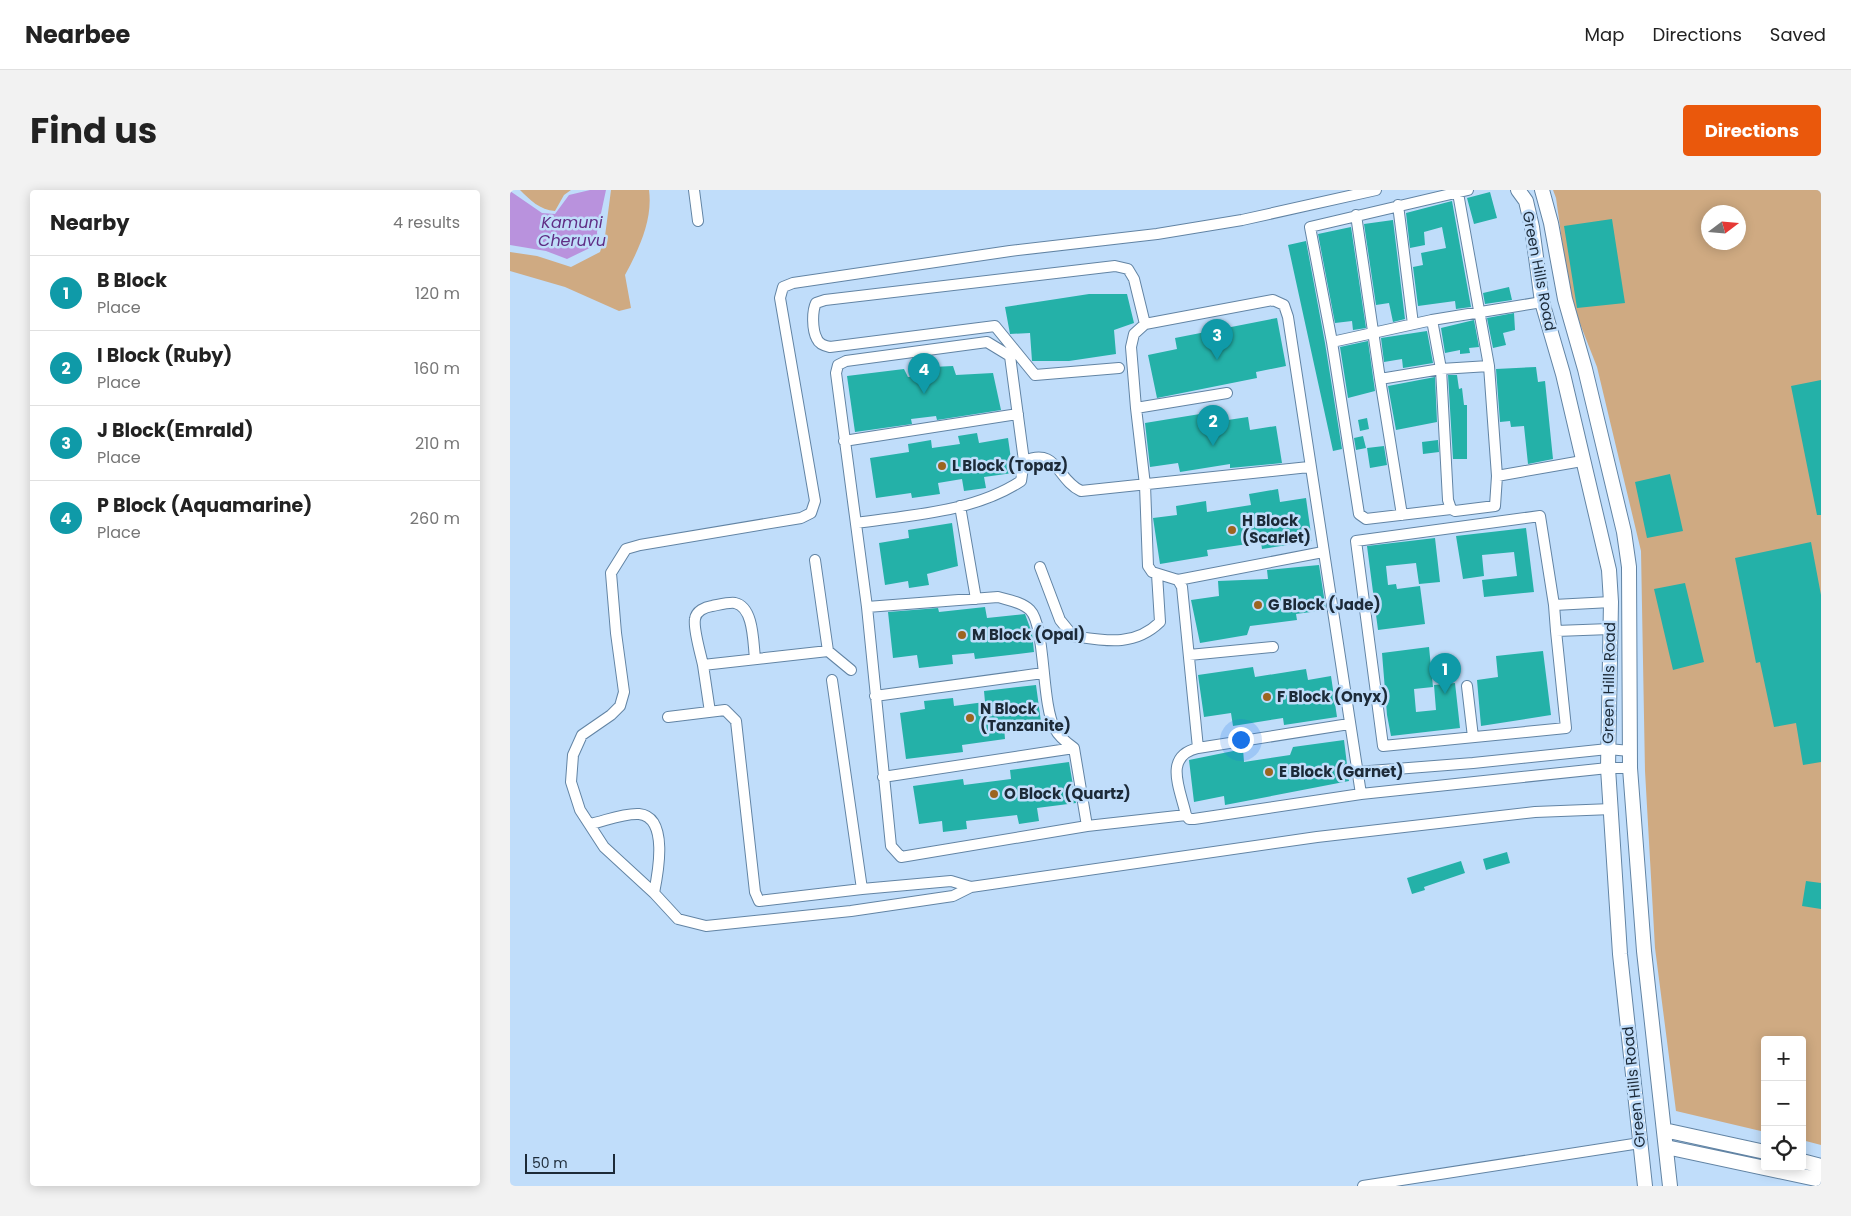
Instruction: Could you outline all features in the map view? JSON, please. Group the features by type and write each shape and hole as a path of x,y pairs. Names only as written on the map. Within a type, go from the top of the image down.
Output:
{"street":[{"path":"694,190 698,221"},
{"path":"1376,190 1213,224 862,272 793,283 783,287 780,298 814,501 810,513 801,518 626,549 611,574 624,692 620,706 612,715 582,735 573,755 571,782 580,810 604,846 654,893 678,919 706,926 850,911 953,896 971,887 1317,837 1535,812 1612,809"},
{"name":"Green Hills Road","path":"1518,190 1526,201 1532,227 1542,302 1563,374 1609,570 1611,602 1608,768 1620,954 1645,1186"},
{"name":"Green Hills Road","path":"1542,190 1551,223 1565,299 1585,369 1624,532 1629,567 1630,768 1644,951 1670,1186"},
{"path":"1463,192 1489,366 1497,476 1495,506 1366,518 1360,514 1332,342 1310,227 1398,205 1463,192"},
{"path":"1398,205 1412,324"},
{"path":"1356,215 1402,515"},
{"path":"1119,368 1035,376 995,326 830,347 823,345 817,339 812,310 816,303 825,300 1115,266 1128,269 1134,279 1145,324"},
{"path":"1322,552 1178,580 1152,572 1148,566 1145,485 1130,347 1134,334 1145,324 1273,300 1284,305 1288,317 1309,467 1360,794"},
{"path":"1332,342 1432,320 1542,302"},
{"path":"1432,320 1441,370 1448,500 1451,509"},
{"path":"856,524 960,506 1004,493 1021,481 1024,462 1010,356 987,342 846,361 838,365 836,373 844,441 867,607 891,846 901,857 1088,826 1186,815"},
{"path":"1380,379 1441,370 1489,366"},
{"path":"1136,408 1227,393"},
{"path":"844,441 1018,414"},
{"path":"1024,462 1034,457 1045,457 1054,463 1066,481 1081,491 1309,467"},
{"path":"1497,476 1582,461"},
{"path":"960,506 976,598"},
{"path":"1540,516 1554,605 1566,728 1383,746 1356,540 1540,516"},
{"path":"815,560 828,651 851,670"},
{"path":"1040,567 1060,620 1074,636 1116,642 1148,634 1160,622 1157,574"},
{"path":"1178,580 1182,587 1198,748"},
{"path":"867,607 998,597 1018,603 1030,610 1038,626 1043,674 1054,729 1063,740 1074,748 1088,826"},
{"path":"1554,605 1611,602"},
{"path":"710,712 694,620 699,611 706,607 734,603 744,608 749,618 756,658"},
{"path":"1556,631 1610,630"},
{"path":"1189,655 1273,647"},
{"path":"703,665 828,651"},
{"path":"875,696 1043,674"},
{"path":"832,680 862,889"},
{"path":"1466,686 1473,737"},
{"path":"668,717 725,710 736,721 755,892 759,901 951,881 971,887"},
{"path":"1349,724 1185,751 1178,758 1176,768 1186,815 1189,819 1194,819 1360,794 1608,768 1630,768"},
{"path":"883,777 1074,748"},
{"path":"1357,772 1472,763 1608,749 1630,751"},
{"path":"1472,763 1475,783"},
{"path":"590,824 631,814 647,816 652,820 657,829 660,852 654,893"},
{"path":"1664,1130 1761,1151"},
{"path":"1363,1186 1640,1143"},
{"path":"1666,1147 1821,1180"},
{"path":"1806,1162 1821,1166"}],"shaded area":[{"path":"520,190 571,190 564,195 555,211 540,207"},
{"path":"611,190 649,190 649,212 644,234 625,275 631,308 619,311 565,287 510,271 510,252 537,256 571,267 600,252 605,236"},
{"path":"1553,190 1821,190 1821,1145 1806,1141 1806,1036 1761,1036 1761,1131 1676,1111 1655,948 1645,771 1641,551 1597,367 1570,298 1556,198"}],"water":[{"name":"Kamuni Cheruvu","path":"590,190 606,190 597,232 598,244 567,259 546,251 510,245 510,191 542,213 555,214 569,195"}],"building":[{"path":"1490,192 1497,218 1474,224 1467,198"},
{"path":"1452,201 1471,307 1456,309 1455,301 1418,306 1413,267 1423,265 1421,253 1446,248 1442,227 1424,232 1425,245 1410,248 1406,213"},
{"path":"1612,219 1625,303 1577,308 1564,226"},
{"path":"1393,220 1405,319 1393,322 1389,303 1376,305 1364,224"},
{"path":"1351,227 1366,328 1353,330 1352,321 1335,323 1318,234"},
{"path":"1306,241 1342,449 1333,451 1288,245"},
{"path":"1509,287 1512,300 1485,304 1483,293"},
{"path":"1089,294 1127,294 1134,323 1114,330 1116,354 1069,361 1032,361 1030,333 1010,334 1005,307"},
{"path":"1514,313 1515,330 1503,333 1506,345 1493,348 1487,318"},
{"path":"1277,318 1286,366 1256,372 1257,378 1157,398 1148,355 1177,349 1175,338"},
{"path":"1474,320 1479,347 1469,348 1470,353 1460,354 1460,350 1445,353 1441,328"},
{"path":"1427,331 1433,363 1403,368 1402,359 1384,362 1381,338"},
{"path":"1368,341 1375,391 1348,398 1340,347"},
{"path":"953,366 956,375 993,373 1001,410 937,420 936,416 911,419 912,424 855,432 847,376 904,369 908,377 930,374 932,367"},
{"path":"1536,367 1538,382 1545,381 1553,459 1528,464 1524,426 1511,427 1510,421 1500,422 1496,369"},
{"path":"1448,375 1457,375 1459,389 1462,388 1464,405 1467,405 1467,459 1453,459"},
{"path":"1435,377 1437,422 1396,430 1388,386"},
{"path":"1821,380 1821,515 1817,515 1791,386"},
{"path":"1200,414 1201,424 1248,417 1250,430 1276,426 1282,463 1230,468 1230,464 1180,472 1178,463 1150,467 1145,423"},
{"path":"1367,418 1369,429 1360,431 1358,420"},
{"name":"L Block (Topaz)","path":"977,433 979,443 1008,438 1013,473 984,477 986,488 964,491 962,479 938,483 940,494 912,498 911,493 876,498 870,458 909,452 908,444 931,440 932,448 960,444 958,436"},
{"path":"1363,436 1366,448 1356,450 1354,438"},
{"path":"1438,440 1439,452 1423,454 1422,442"},
{"path":"1384,446 1387,465 1370,468 1367,448"},
{"path":"1670,474 1683,531 1647,538 1635,482"},
{"name":"H Block (Scarlet)","path":"1278,489 1280,502 1306,498 1312,541 1262,549 1261,542 1207,550 1208,556 1160,564 1153,518 1177,515 1176,506 1206,501 1207,512 1251,505 1249,494"},
{"path":"952,523 958,566 927,574 929,585 909,588 908,581 885,585 879,543 909,538 908,530"},
{"path":"1526,528 1534,592 1484,597 1482,580 1517,576 1514,552 1482,555 1484,576 1463,579 1456,536"},
{"path":"1435,538 1440,582 1419,584 1416,563 1386,566 1388,585 1396,584 1397,589 1420,586 1425,624 1378,630 1367,546"},
{"path":"1811,542 1821,595 1821,762 1803,765 1796,723 1774,727 1760,662 1756,663 1735,558"},
{"name":"G Block (Jade)","path":"1319,565 1326,610 1296,614 1297,620 1250,626 1247,635 1200,643 1191,600 1219,596 1218,581 1268,579 1267,570"},
{"path":"1685,583 1704,662 1673,670 1654,589"},
{"name":"M Block (Opal)","path":"985,607 987,618 1025,614 1032,633 1034,652 975,659 974,653 952,655 953,664 919,668 917,655 893,658 888,612 938,608 939,612"},
{"path":"1429,647 1433,687 1414,689 1416,712 1436,710 1434,685 1455,683 1460,728 1391,736 1387,715 1382,653"},
{"path":"1543,651 1551,715 1481,726 1477,680 1498,677 1496,656"},
{"name":"F Block (Onyx)","path":"1253,667 1255,677 1306,669 1308,680 1331,676 1337,717 1284,725 1283,718 1233,726 1231,713 1204,717 1198,675"},
{"name":"N Block (Tanzanite)","path":"1036,685 1041,722 1004,727 1005,739 962,745 963,752 906,759 900,713 925,709 924,701 953,698 954,706 985,702 984,691"},
{"name":"E Block (Garnet)","path":"1344,740 1349,781 1225,805 1224,796 1194,802 1189,760 1243,749 1244,762 1290,755 1293,747"},
{"name":"O Block (Quartz)","path":"1069,762 1076,803 1037,808 1039,821 1019,824 1017,815 966,821 967,829 943,832 942,821 919,824 913,786 963,779 964,785 1011,779 1010,770"},
{"path":"1507,852 1510,863 1486,870 1483,859"},
{"path":"1461,861 1465,873 1424,887 1425,890 1412,894 1407,878"},
{"path":"1806,881 1821,883 1821,909 1802,906"}],"place":[{"name":"J Block(Emrald)","path":"1217,360"},
{"name":"P Block (Aquamarine)","path":"924,394"},
{"name":"I Block (Ruby)","path":"1213,446"},
{"name":"L Block (Topaz)","path":"942,466"},
{"name":"H Block (Scarlet)","path":"1232,530"},
{"name":"G Block (Jade)","path":"1258,605"},
{"name":"M Block (Opal)","path":"962,635"},
{"name":"B Block","path":"1445,694"},
{"name":"F Block (Onyx)","path":"1267,697"},
{"name":"N Block (Tanzanite)","path":"970,718"},
{"name":"E Block (Garnet)","path":"1269,772"},
{"name":"O Block (Quartz)","path":"994,794"}]}
